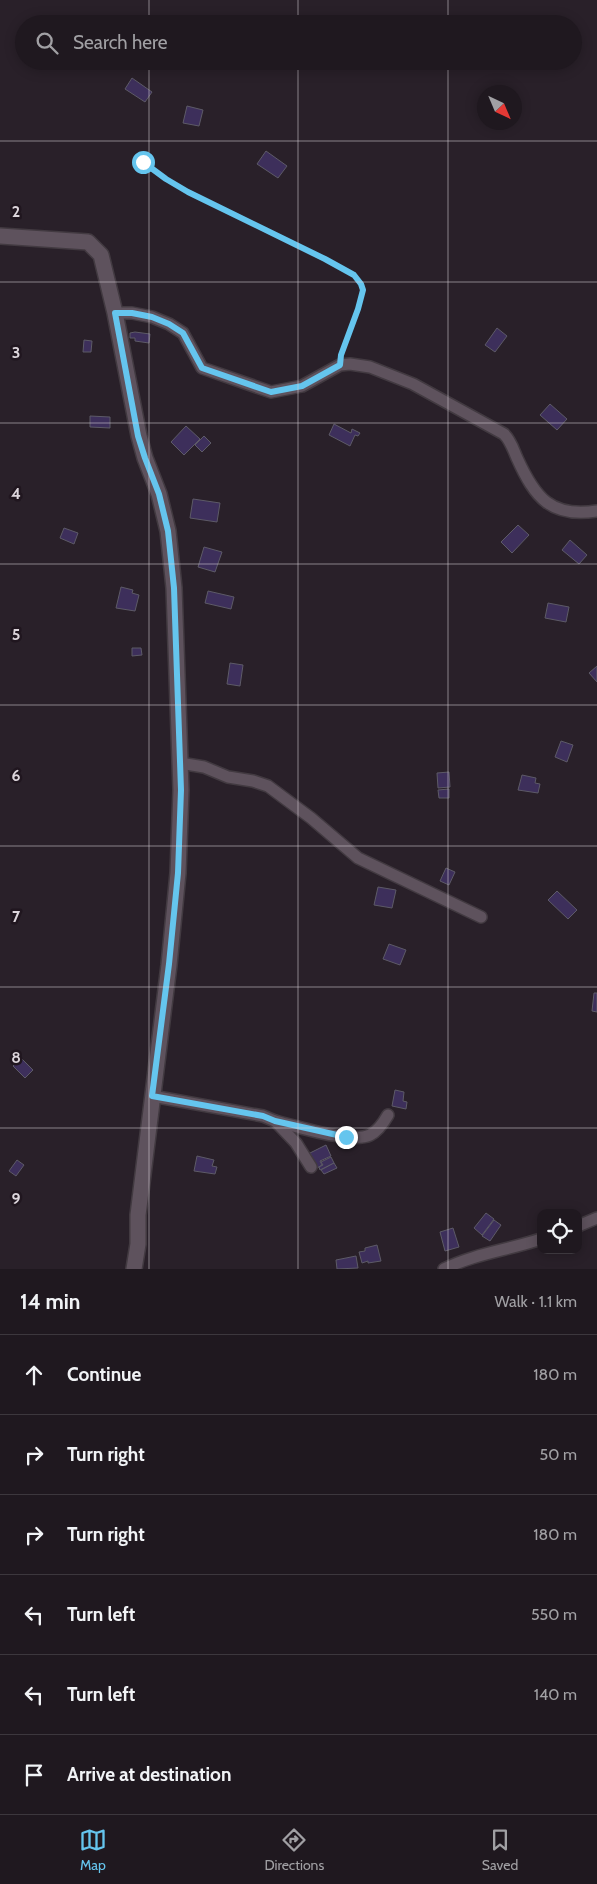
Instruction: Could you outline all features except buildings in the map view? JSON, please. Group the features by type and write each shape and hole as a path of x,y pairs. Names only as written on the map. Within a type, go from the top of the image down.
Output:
{"main road":[{"path":"0,236 88,242 101,255 115,313 138,436 159,494 168,531 174,588 181,790 178,873 134,1269"}],"street":[{"path":"115,313 132,313 152,317 169,324 183,333 202,368 271,392 302,386 340,365 350,364 370,367 395,376 504,434 511,441 521,466 539,496 556,508 569,513 597,511"},
{"path":"180,763 268,786 311,818 358,858 481,917"},
{"path":"152,1096 263,1116 275,1121 346,1137 361,1138 372,1134 388,1115"},
{"path":"275,1121 296,1143 311,1167"},
{"path":"582,1224 597,1218"},
{"path":"444,1269 458,1262 474,1259 492,1251 537,1241"}],"path":[{"path":"143,162 188,192 354,275 363,290 341,355 340,365"}],"route":[{"path":"143,162 188,192 214,203 354,275 363,290 358,309 344,343 340,365 302,386 271,392 202,368 183,333 169,324 152,317 132,313 115,313 138,436 159,494 168,531 174,588 181,790 178,873 164,1009 152,1096 263,1116 275,1121 346,1137"}]}
